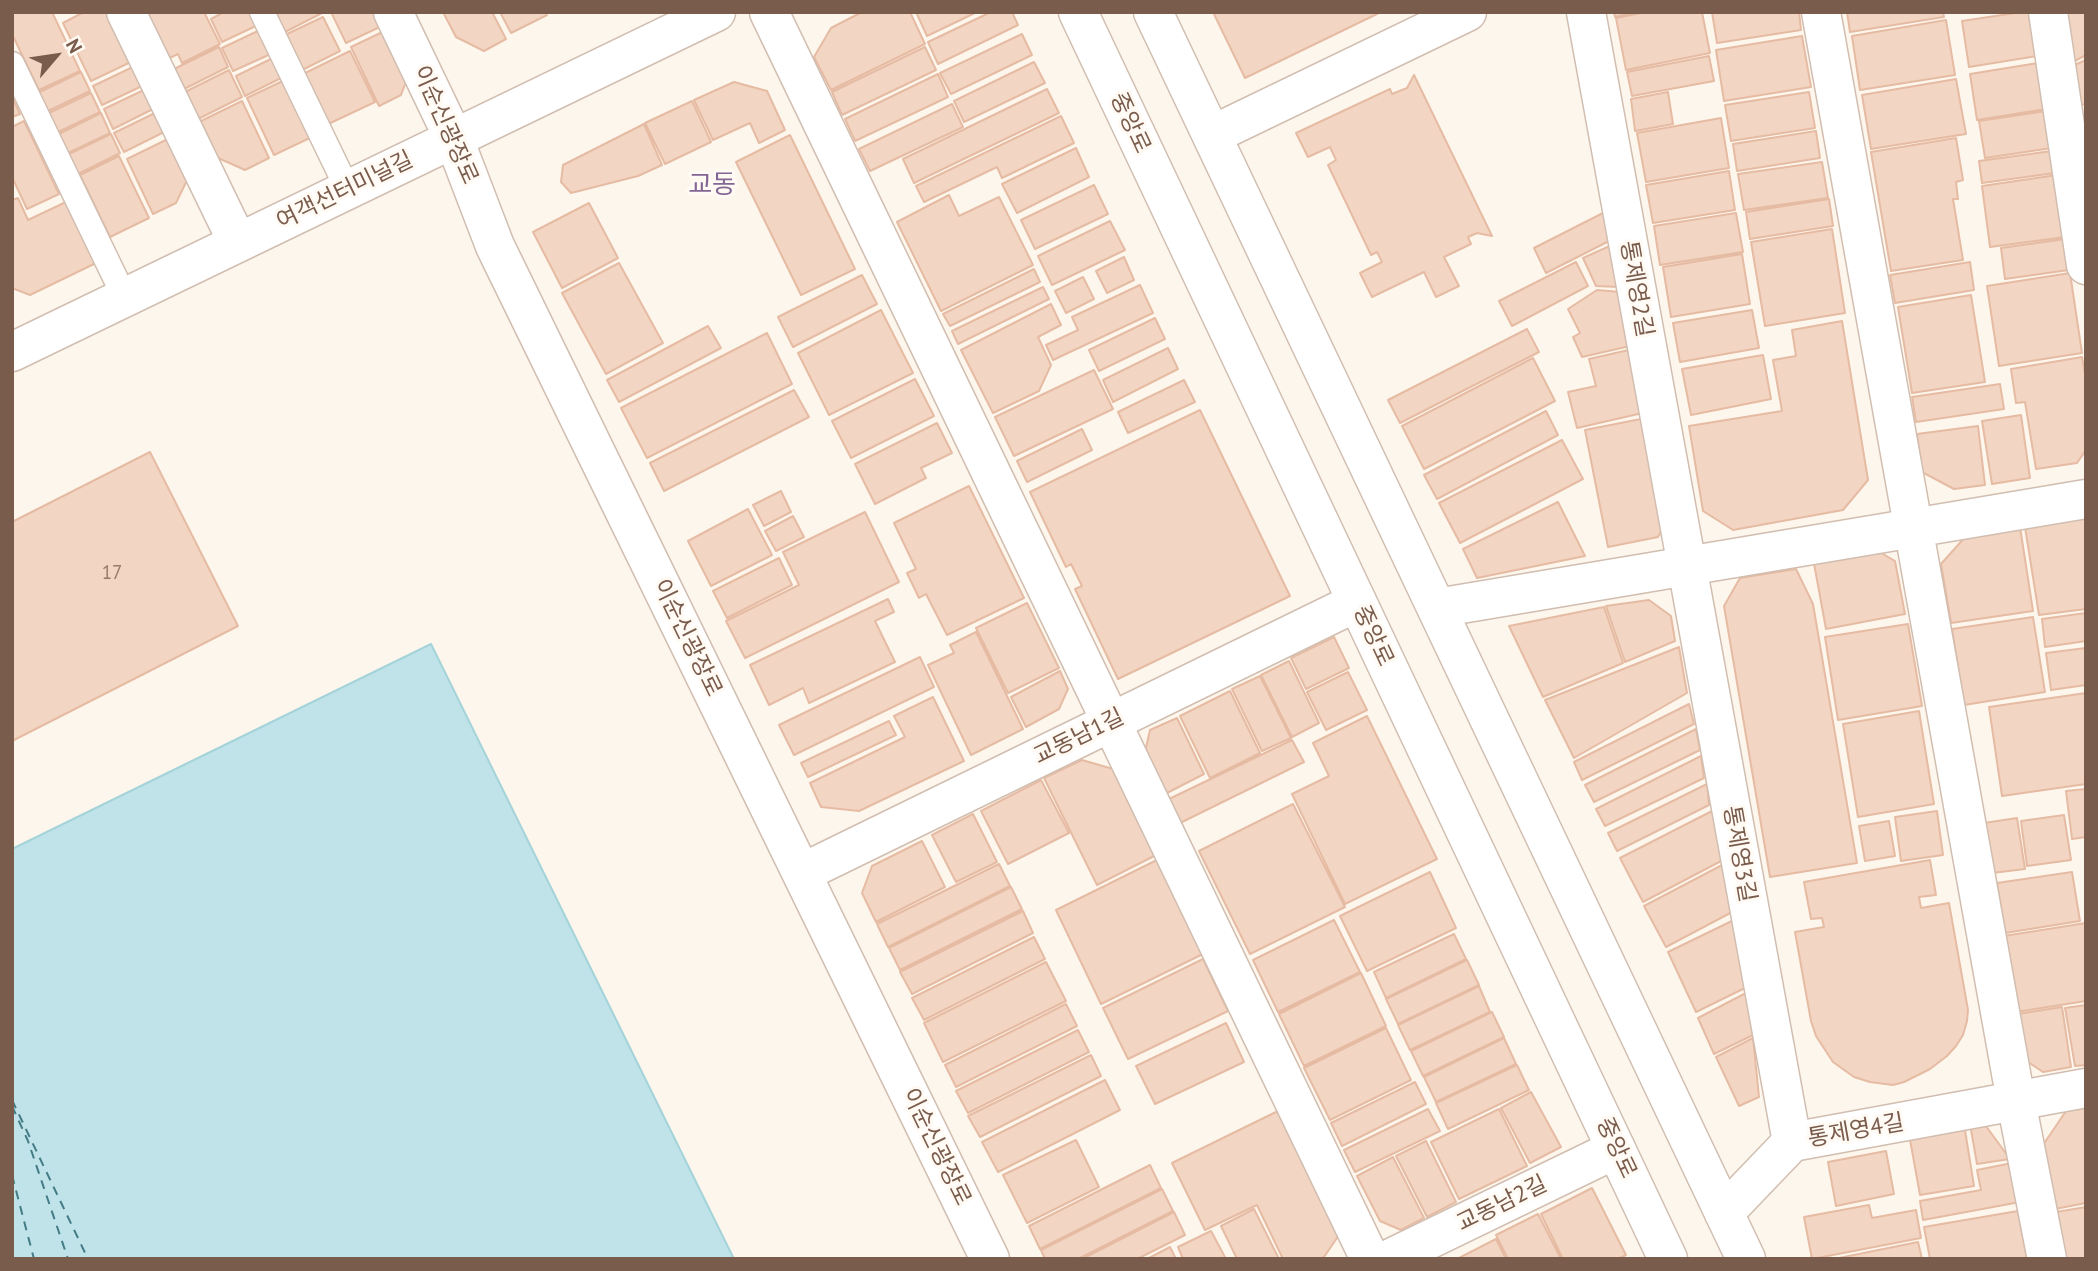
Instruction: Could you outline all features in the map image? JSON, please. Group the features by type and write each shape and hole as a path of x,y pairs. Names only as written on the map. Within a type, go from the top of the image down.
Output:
{"street":[{"path":"126,12 238,243"},
{"name":"이순신광장로","path":"393,12 454,139 495,246 990,1259"},
{"name":"여객선터미널길","path":"12,352 716,12"},
{"path":"769,12 1370,1259"},
{"name":"중앙로","path":"1078,12 1668,1259"},
{"path":"1153,12 1746,1259"},
{"path":"1212,135 1467,12"},
{"name":"통제영2길","path":"1586,12 1687,566"},
{"path":"1821,12 2016,1101 2047,1259"},
{"path":"2048,12 2086,265"},
{"path":"1437,608 2086,499"},
{"name":"통제영3길","path":"1687,566 1792,1142"},
{"name":"교동남1길","path":"802,873 1357,602"},
{"name":"통제영4길","path":"1724,1213 1792,1142 2086,1088"},
{"name":"교동남2길","path":"1389,1259 1616,1149"}],"lane":[{"path":"262,12 348,190"},
{"path":"12,64 125,298"}],"water":[{"path":"431,644 734,1259 12,1259 12,849"}],"building":[{"path":"12,12 52,12 80,71 39,90 12,34"},
{"path":"84,12 111,12 135,60 91,81 63,23"},
{"path":"140,12 204,12 220,44 182,63 178,54 163,61"},
{"path":"224,12 254,12 260,24 222,42 211,19"},
{"path":"275,12 322,12 322,13 285,32"},
{"path":"380,12 386,24 346,43 332,14"},
{"path":"443,12 492,12 506,39 484,51 456,37"},
{"path":"500,12 545,12 547,15 511,33"},
{"path":"862,12 910,12 925,44 831,90 814,57 831,28"},
{"path":"916,12 977,12 927,36"},
{"path":"991,12 1012,12 1018,25 938,64 928,42"},
{"path":"1213,12 1381,12 1245,78"},
{"path":"1614,12 1637,12 1615,17"},
{"path":"1646,12 1702,12 1710,53 1626,70 1616,18"},
{"path":"1712,12 1799,12 1801,30 1717,43"},
{"path":"1847,12 1943,12 1944,17 1850,32"},
{"path":"2030,12 2037,56 1969,67 1962,21"},
{"path":"2061,12 2086,12 2086,55 2071,63"},
{"path":"323,17 340,51 302,70 285,35"},
{"path":"1946,20 1955,75 1860,90 1852,36"},
{"path":"395,26 413,64 401,95 379,106 351,47"},
{"path":"262,29 273,53 233,71 222,48"},
{"path":"1022,34 1032,55 951,94 940,73"},
{"path":"1802,36 1811,87 1724,101 1716,50"},
{"path":"219,47 228,67 178,92 168,72"},
{"path":"925,47 936,70 842,115 832,92"},
{"path":"350,51 375,102 324,126 299,76"},
{"path":"1709,56 1714,81 1632,96 1627,72"},
{"path":"275,57 285,76 245,96 236,76"},
{"path":"2086,60 2086,104 2080,105 2070,67"},
{"path":"1034,62 1045,83 964,122 954,101"},
{"path":"2038,63 2046,109 1977,120 1970,74"},
{"path":"135,66 144,85 102,105 93,86"},
{"path":"229,70 242,97 192,122 179,95"},
{"path":"81,72 90,91 48,111 38,93"},
{"path":"938,74 948,97 855,141 845,119"},
{"path":"1414,75 1492,236 1477,233 1468,237 1471,244 1444,257 1459,286 1436,297 1424,272 1372,297 1360,273 1382,262 1377,252 1371,255 1328,165 1336,160 1330,147 1308,157 1296,133 1390,89 1392,94 1407,88"},
{"path":"287,79 314,136 274,155 247,98"},
{"path":"1956,79 1966,134 1871,149 1862,95"},
{"path":"734,82 767,91 785,130 759,143 750,123 713,140 694,100"},
{"path":"146,89 155,108 113,129 104,109"},
{"path":"1047,89 1059,113 914,183 903,159"},
{"path":"1668,92 1673,124 1635,131 1631,99"},
{"path":"1809,92 1815,128 1731,141 1725,105"},
{"path":"91,93 100,112 58,132 49,113"},
{"path":"12,97 20,114 12,117"},
{"path":"242,101 269,158 245,170 216,157 199,122"},
{"path":"692,101 711,142 665,164 645,123"},
{"path":"952,104 963,127 870,171 859,149"},
{"path":"2046,111 2052,148 1985,158 1979,121"},
{"path":"157,112 166,131 124,152 114,133"},
{"path":"101,113 110,133 68,153 59,134"},
{"path":"1061,116 1074,143 1002,178 997,167 924,202 916,186"},
{"path":"1721,118 1729,168 1646,182 1637,133"},
{"path":"24,121 59,194 27,209 12,177 12,127"},
{"path":"644,124 662,165 638,176 571,193 561,182 563,165"},
{"path":"1816,131 1820,158 1737,171 1733,144"},
{"path":"111,134 120,153 78,174 69,154"},
{"path":"790,135 855,269 801,295 736,162"},
{"path":"170,138 189,176 176,203 153,214 127,159"},
{"path":"1956,138 1963,180 1956,182 1958,199 1953,199 1963,260 1891,271 1871,152"},
{"path":"1076,148 1089,177 1017,213 1002,184"},
{"path":"2052,151 2055,173 1982,183 1979,161"},
{"path":"119,156 149,218 110,237 80,175"},
{"path":"1822,162 1828,198 1744,210 1738,174"},
{"path":"1729,171 1735,210 1653,223 1646,185"},
{"path":"2057,175 2065,237 1990,247 1982,186"},
{"path":"1094,185 1108,214 1035,249 1021,220"},
{"path":"949,195 959,216 999,197 1033,265 941,311 897,222"},
{"path":"18,198 28,220 66,202 96,263 30,295 12,288 12,200"},
{"path":"1829,199 1833,226 1750,239 1746,212"},
{"path":"589,203 618,258 562,288 533,232"},
{"path":"1607,211 1609,241 1546,273 1534,248"},
{"path":"1736,213 1743,252 1660,265 1654,226"},
{"path":"1110,221 1125,250 1052,285 1038,256"},
{"path":"1832,229 1845,313 1765,326 1751,242"},
{"path":"2065,239 2069,270 2005,279 2001,248"},
{"path":"1612,245 1618,287 1596,286 1583,258"},
{"path":"1742,254 1750,304 1671,317 1663,267"},
{"path":"1124,257 1134,280 1107,293 1096,271"},
{"path":"1576,262 1588,286 1512,326 1499,301"},
{"path":"1970,262 1974,290 1895,303 1890,275"},
{"path":"619,263 663,343 606,374 562,293"},
{"path":"1034,269 1040,282 950,326 943,314"},
{"path":"2070,273 2082,353 1999,366 1987,286"},
{"path":"862,275 877,304 793,347 778,317"},
{"path":"1083,277 1094,299 1066,313 1055,291"},
{"path":"1140,285 1153,313 1053,360 1046,345 1078,330 1072,317"},
{"path":"1043,287 1049,299 958,344 952,331"},
{"path":"1597,290 1620,292 1630,346 1582,357 1573,337 1580,333 1568,309"},
{"path":"1971,295 1985,382 1912,393 1898,307"},
{"path":"1051,304 1061,325 1038,337 1051,365 1039,391 993,413 961,350"},
{"path":"881,310 913,373 829,415 798,353"},
{"path":"1752,310 1759,348 1680,362 1673,323"},
{"path":"1155,318 1165,339 1099,371 1089,350"},
{"path":"1842,321 1868,480 1843,510 1733,530 1703,511 1689,426 1782,411 1773,360 1796,356 1792,330"},
{"path":"708,326 721,348 619,402 607,380"},
{"path":"1527,329 1539,352 1400,423 1388,400"},
{"path":"767,333 792,384 647,458 621,408"},
{"path":"1168,348 1178,369 1113,402 1103,380"},
{"path":"1633,349 1647,412 1577,428 1568,392 1596,386 1589,359"},
{"path":"1763,355 1771,399 1691,415 1682,369"},
{"path":"2082,357 2086,379 2086,450 2077,463 2036,469 2025,402 2016,403 2011,369"},
{"path":"1533,358 1555,401 1424,469 1402,426"},
{"path":"1094,370 1113,409 1014,456 995,417"},
{"path":"915,379 934,416 851,458 832,421"},
{"path":"1184,380 1195,402 1128,433 1118,412"},
{"path":"2000,384 2004,409 1916,422 1912,397"},
{"path":"794,390 809,417 664,491 650,463"},
{"path":"1200,410 1290,596 1118,679 1075,589 1082,586 1071,564 1066,567 1030,492"},
{"path":"1546,411 1558,435 1437,499 1424,475"},
{"path":"2021,415 2030,478 1992,484 1982,421"},
{"path":"1651,417 1671,514 1658,537 1608,547 1585,430"},
{"path":"937,423 952,453 921,468 926,478 875,504 855,464"},
{"path":"1978,426 1985,485 1954,489 1922,472 1917,434"},
{"path":"1082,429 1092,450 1027,482 1017,461"},
{"path":"1562,440 1583,479 1460,543 1439,503"},
{"path":"150,452 238,626 12,741 12,522"},
{"path":"969,486 1024,598 947,635 926,594 919,598 907,573 916,569 894,523"},
{"path":"781,491 791,512 764,526 753,505"},
{"path":"1558,502 1585,556 1477,578 1463,549"},
{"path":"748,509 772,555 711,586 688,541"},
{"path":"865,512 899,582 745,658 726,621 799,585 783,552"},
{"path":"793,516 804,537 776,551 765,531"},
{"path":"2086,518 2086,609 2039,615 2025,527"},
{"path":"2020,527 2033,611 1951,623 1941,564 1967,535"},
{"path":"1871,547 1895,561 1905,614 1826,629 1813,558"},
{"path":"779,558 792,585 727,618 713,591"},
{"path":"1796,569 1813,604 1857,863 1770,877 1724,606 1740,578"},
{"path":"888,599 894,612 875,621 895,662 809,703 803,688 769,705 750,665"},
{"path":"1649,600 1671,616 1675,641 1625,662 1606,606"},
{"path":"1027,603 1059,668 1008,693 976,628"},
{"path":"1604,607 1623,663 1543,697 1509,626"},
{"path":"2086,613 2086,641 2045,647 2042,619"},
{"path":"2033,617 2045,692 1964,705 1952,629"},
{"path":"1908,624 1922,706 1838,720 1825,637"},
{"path":"976,632 1023,729 971,755 928,665 954,653 950,645"},
{"path":"1334,637 1349,668 1306,689 1291,658"},
{"path":"1679,647 1687,693 1574,758 1545,700"},
{"path":"2086,648 2086,685 2051,690 2046,653"},
{"path":"920,657 934,687 794,755 779,725"},
{"path":"1289,661 1319,723 1292,737 1261,675"},
{"path":"1060,671 1068,689 1059,709 1026,727 1011,697"},
{"path":"1348,672 1367,710 1326,730 1307,692"},
{"path":"1260,676 1291,738 1262,751 1232,689"},
{"path":"1230,691 1260,753 1210,778 1180,716"},
{"path":"2086,693 2086,784 2002,796 1989,707"},
{"path":"933,697 964,761 859,811 821,807 810,783 905,737 894,716"},
{"path":"1689,704 1694,724 1582,780 1574,762"},
{"path":"1919,711 1934,804 1858,817 1843,724"},
{"path":"1367,716 1437,859 1345,904 1292,794 1329,776 1313,743"},
{"path":"1177,718 1204,774 1165,794 1145,752 1150,730"},
{"path":"889,721 896,735 808,777 801,763"},
{"path":"1696,729 1700,750 1594,802 1585,785"},
{"path":"1292,740 1304,762 1180,823 1169,799"},
{"path":"1701,756 1704,778 1605,826 1596,809"},
{"path":"1082,760 1113,769 1156,855 1097,885 1044,778"},
{"path":"1041,780 1069,833 1008,864 981,811"},
{"path":"1707,784 1709,805 1617,851 1608,833"},
{"path":"2086,789 2086,837 2072,839 2066,791"},
{"path":"1293,804 1345,907 1250,954 1199,851"},
{"path":"1712,811 1723,860 1643,902 1620,858"},
{"path":"1937,811 1943,855 1901,861 1895,817"},
{"path":"973,814 997,862 956,882 932,835"},
{"path":"2064,815 2071,860 2027,866 2021,821"},
{"path":"2017,818 2025,869 1992,873 1984,823"},
{"path":"1889,821 1895,856 1865,861 1859,826"},
{"path":"922,841 945,887 876,922 862,893 872,866"},
{"path":"1159,859 1205,953 1101,1004 1056,910"},
{"path":"1930,860 1936,895 1919,897 1921,908 1949,903 1968,1010 1967,1021 1956,1046 1930,1069 1893,1085 1870,1082 1854,1077 1833,1062 1816,1036 1811,1021 1795,932 1824,927 1822,918 1811,919 1804,882"},
{"path":"999,864 1010,886 888,947 877,924"},
{"path":"1724,864 1734,911 1666,947 1644,906"},
{"path":"1430,872 1456,928 1367,971 1340,916"},
{"path":"2072,872 2080,921 2005,933 1997,883"},
{"path":"1011,887 1022,909 900,970 889,948"},
{"path":"1023,911 1033,933 912,994 900,972"},
{"path":"1736,919 1747,987 1696,1012 1668,952"},
{"path":"1334,920 1360,972 1278,1012 1253,960"},
{"path":"2086,923 2086,1001 2016,1012 2004,936"},
{"path":"1454,934 1466,959 1386,998 1374,972"},
{"path":"1034,937 1045,959 924,1020 912,998"},
{"path":"1203,959 1228,1011 1128,1059 1103,1008"},
{"path":"1467,960 1479,985 1398,1024 1386,999"},
{"path":"1046,962 1066,1001 943,1062 924,1023"},
{"path":"1361,973 1386,1026 1304,1066 1279,1014"},
{"path":"1479,986 1490,1012 1410,1050 1398,1025"},
{"path":"1746,993 1753,1035 1714,1054 1698,1018"},
{"path":"1066,1004 1077,1026 956,1087 945,1065"},
{"path":"2086,1005 2086,1065 2075,1066 2065,1008"},
{"path":"2062,1007 2071,1067 2043,1072 2025,1060 2018,1014"},
{"path":"1492,1012 1504,1037 1423,1076 1411,1051"},
{"path":"1226,1023 1244,1062 1155,1104 1136,1066"},
{"path":"1386,1028 1411,1080 1330,1120 1304,1068"},
{"path":"1078,1030 1089,1052 968,1113 956,1091"},
{"path":"1504,1038 1516,1064 1436,1102 1424,1077"},
{"path":"1753,1038 1759,1097 1739,1106 1716,1057"},
{"path":"1091,1055 1101,1076 980,1137 968,1116"},
{"path":"1517,1065 1529,1090 1448,1129 1436,1103"},
{"path":"1105,1080 1120,1110 998,1172 982,1142"},
{"path":"1415,1082 1426,1104 1342,1146 1331,1123"},
{"path":"1531,1092 1561,1147 1530,1163 1501,1108"},
{"path":"2086,1107 2086,1203 2055,1209 2043,1145 2066,1111"},
{"path":"1428,1109 1440,1131 1355,1172 1344,1150"},
{"path":"1499,1109 1527,1166 1459,1199 1431,1142"},
{"path":"1278,1111 1339,1235 1320,1259 1283,1259 1257,1205 1205,1230 1172,1163"},
{"path":"1983,1122 2010,1159 1977,1164 1970,1124"},
{"path":"1964,1124 1974,1186 1920,1195 1909,1134"},
{"path":"1076,1140 1099,1187 1027,1223 1003,1175"},
{"path":"1426,1141 1456,1202 1427,1217 1396,1156"},
{"path":"1886,1151 1894,1194 1836,1206 1828,1162"},
{"path":"1393,1157 1424,1218 1401,1230 1380,1221 1357,1176"},
{"path":"2012,1163 2020,1202 1923,1220 1920,1201 1981,1190 1977,1170"},
{"path":"1150,1165 1161,1188 1040,1249 1029,1226"},
{"path":"1592,1188 1626,1255 1618,1259 1563,1259 1541,1214"},
{"path":"1162,1189 1173,1211 1078,1259 1045,1259 1041,1250"},
{"path":"1869,1205 1872,1218 1916,1210 1921,1238 1812,1259 1804,1217"},
{"path":"2086,1207 2086,1259 2064,1259 2056,1212"},
{"path":"1254,1209 1279,1259 1237,1259 1221,1226"},
{"path":"2018,1211 2027,1259 1930,1259 1924,1227"},
{"path":"1174,1212 1185,1235 1137,1259 1082,1259"},
{"path":"1538,1214 1561,1259 1508,1259 1496,1235"},
{"path":"1211,1231 1226,1259 1183,1259 1178,1247"},
{"path":"1496,1239 1506,1259 1457,1259"},
{"path":"1918,1242 1922,1259 1834,1259"},
{"path":"1170,1247 1176,1259 1147,1259"}],"ferry route":[{"path":"12,1100 88,1259"},
{"path":"12,1106 28,1141 68,1259"},
{"path":"12,1175 34,1259"}],"district":[{"name":"교동","path":"712,186"}]}
